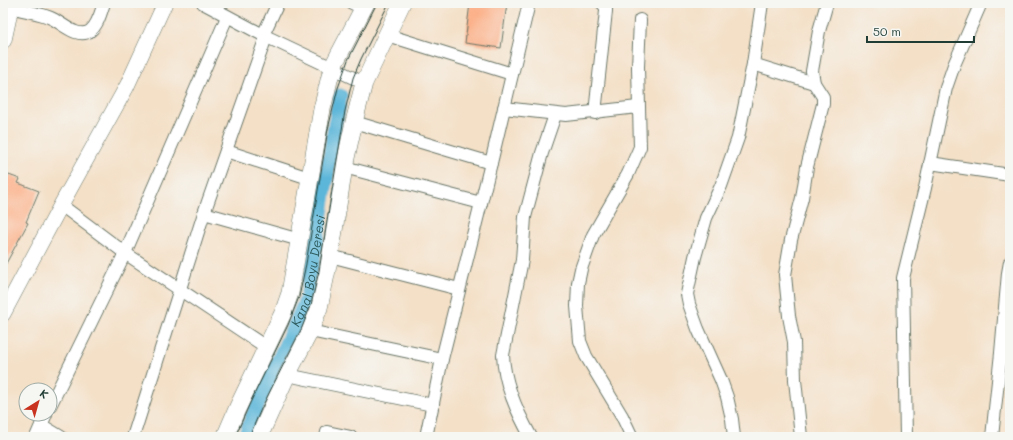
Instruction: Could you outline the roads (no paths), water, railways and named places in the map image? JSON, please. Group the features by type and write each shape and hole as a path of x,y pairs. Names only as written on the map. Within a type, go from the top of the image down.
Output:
{"main road":[{"path":"225,437 283,313 290,293 322,109 348,76 386,35 402,3"},
{"path":"259,437 287,375 310,331 319,308 330,256 344,167 354,122 348,76 360,5"},
{"path":"3,40 7,6"}],"street":[{"path":"7,6 52,18 71,30 78,33 85,33 90,31 95,25 104,3"},
{"path":"3,314 127,86 165,3"},
{"path":"203,3 227,17 348,76"},
{"path":"133,437 204,213 265,36 278,3"},
{"path":"426,437 442,359 529,3"},
{"path":"595,113 606,12 606,7 602,3"},
{"path":"734,437 727,397 698,329 687,294 695,256 706,218 721,186 738,138 753,64 762,3"},
{"path":"801,437 795,380 794,342 789,316 785,274 791,240 802,198 807,167 823,104 822,97 814,83 812,71 819,31 827,3"},
{"path":"906,437 903,278 925,188 946,88 954,65 981,3"},
{"path":"58,390 125,253 227,17"},
{"path":"632,437 622,416 586,356 580,341 577,306 578,283 581,268 597,224 628,174 640,147 638,67 640,20"},
{"path":"386,35 512,74"},
{"path":"753,64 814,83"},
{"path":"504,108 555,115 595,113 638,107"},
{"path":"531,437 507,383 503,355 522,260 525,217 542,153 555,115"},
{"path":"354,122 491,163"},
{"path":"226,151 309,178"},
{"path":"930,163 1010,175"},
{"path":"344,167 481,203"},
{"path":"61,205 125,253 266,347"},
{"path":"204,213 300,240"},
{"path":"330,256 459,289"},
{"path":"992,437 1010,262"},
{"path":"310,331 442,359"},
{"path":"287,375 433,405"},
{"path":"36,437 42,422"},
{"path":"41,425 61,437"},
{"path":"326,437 327,432 351,437"}],"waterway":[{"name":"Kanal Boyu Deresi","path":"245,437 254,413 307,298 340,96"}],"tram line":[{"path":"235,437 288,325 299,297 306,264 328,129 338,88 348,60 377,3"},
{"path":"249,437 261,409 301,330 311,305 319,271 345,111 353,78 389,3"}]}
